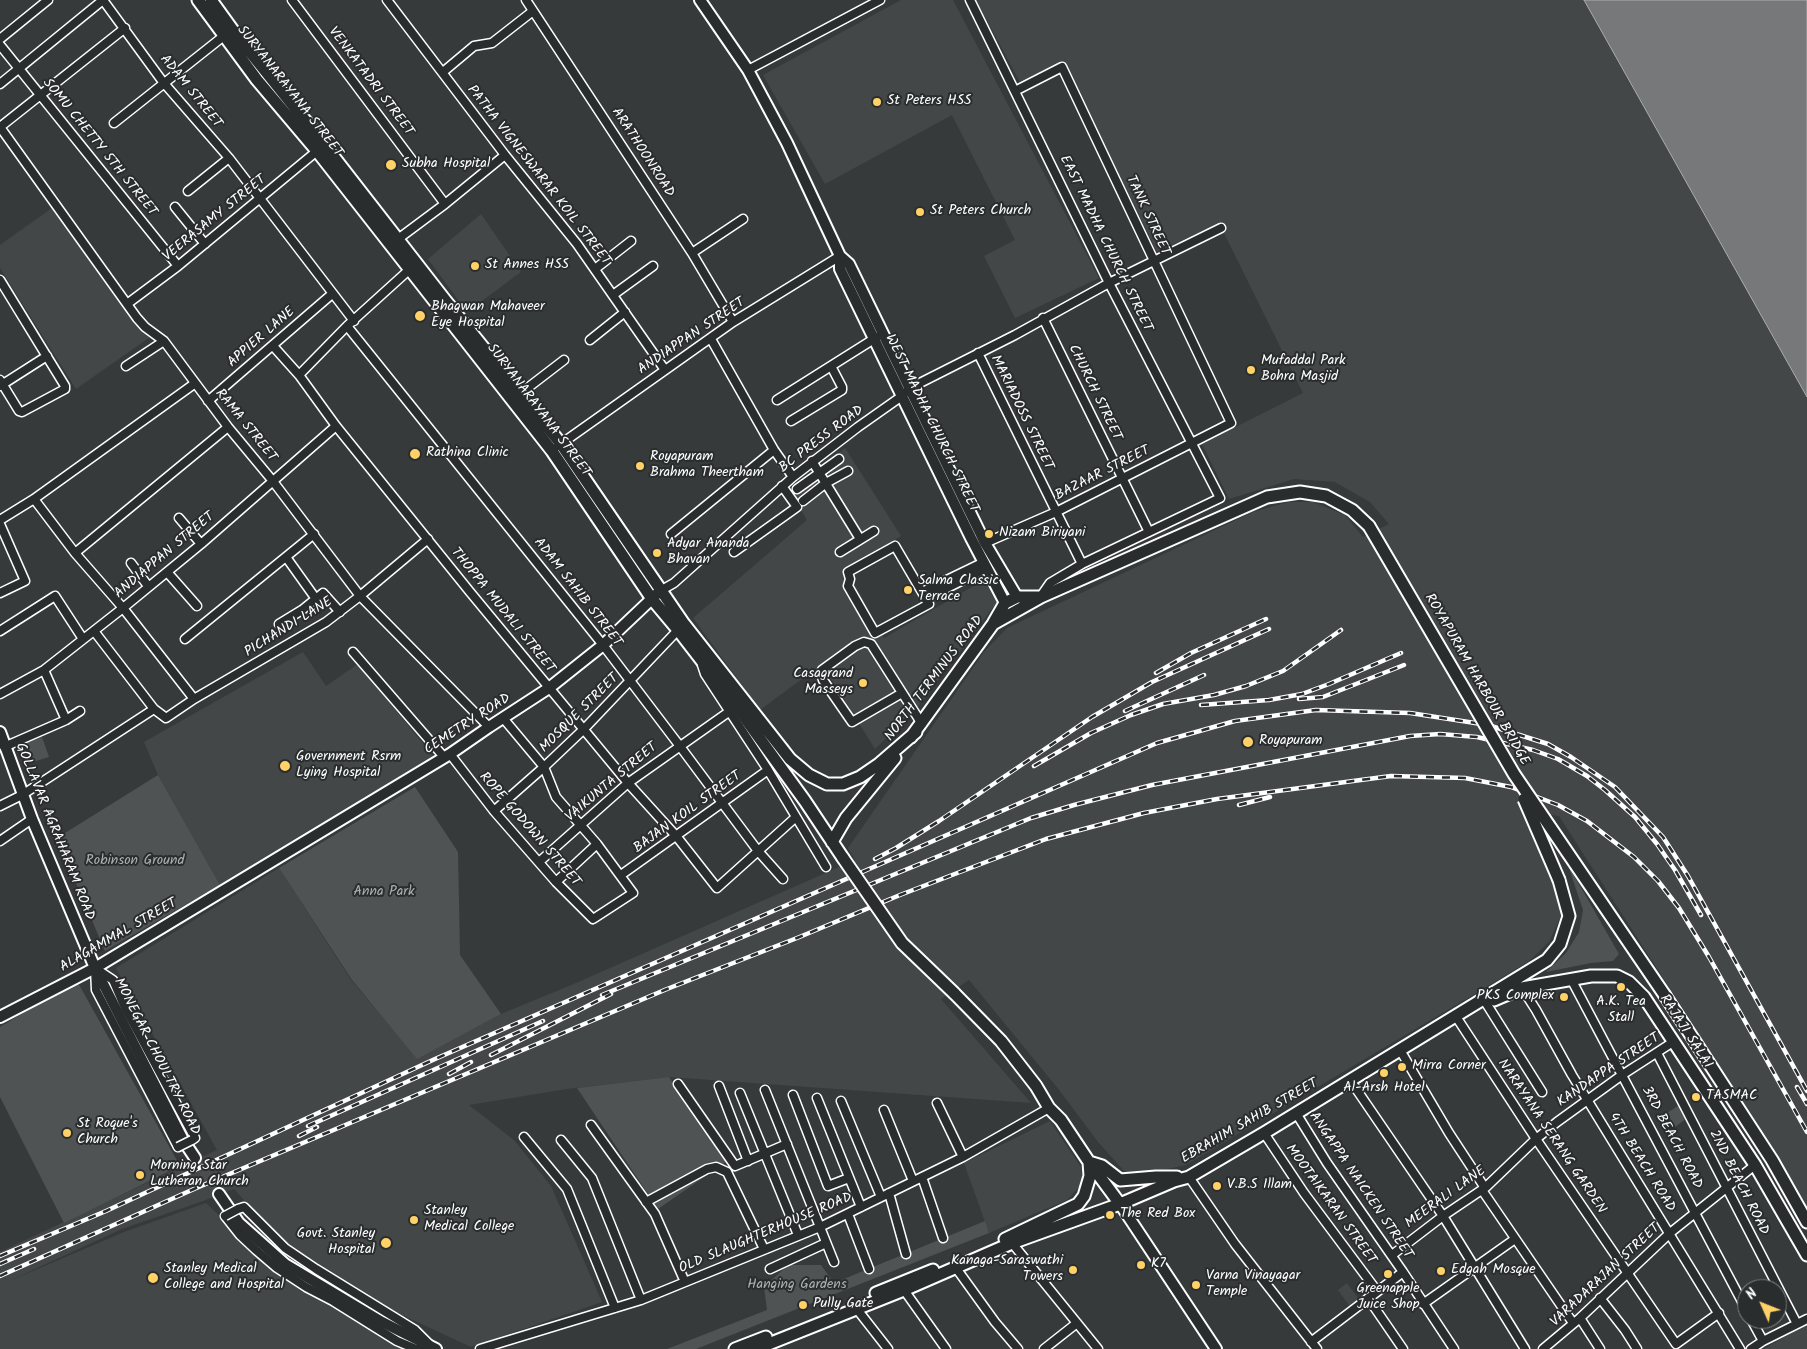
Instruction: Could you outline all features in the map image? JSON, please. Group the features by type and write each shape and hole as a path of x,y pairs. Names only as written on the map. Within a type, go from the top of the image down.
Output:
{"main road":[{"name":"SURYANARAYANA STREET","path":"198,0 257,80 317,151 410,269 556,448"},
{"name":"SURYANARAYANA STREET","path":"211,0 234,32 398,240 521,393 678,630 805,802 902,943 1001,1041 1036,1086 1049,1108 1061,1120 1120,1204"},
{"name":"WEST MADHA CHURCH STREET","path":"700,0 748,70 787,144 840,256 849,264 853,285 889,359 902,396 1005,602"},
{"name":"WEST MADHA CHURCH STREET","path":"889,359 910,388 985,543 1017,597"},
{"name":"ROYAPURAM HARBOUR BRIDGE","path":"1204,526 1266,497 1300,492 1326,496 1352,510 1370,526 1514,774 1666,997"},
{"name":"NORTH TERMINUS ROAD","path":"832,842 846,818 919,728 993,624 1041,597 1204,526"},
{"name":"SURYANARAYANA STREET","path":"656,595 684,624 790,759 808,775 827,784 843,784 860,777 879,764 919,728"},
{"name":"CEMETRY ROAD","path":"250,875 447,756 489,726 549,688 603,646 656,595"},
{"path":"993,624 1005,602 1017,597 1041,597"},
{"name":"GOLLAVAR AGRAHARAM ROAD","path":"0,732 22,795 95,968"},
{"name":"EBRAHIM SAHIB STREET","path":"756,1349 904,1290 1012,1243 1189,1177 1547,960 1560,944 1569,916 1560,880 1514,774"},
{"name":"ALAGAMMAL STREET","path":"1,1015 95,968 250,875"},
{"name":"MONEGAR CHOULTRY ROAD","path":"95,968 194,1158"},
{"name":"RAJAJI SALAI","path":"1455,1015 1522,988 1591,976 1617,976 1628,982 1644,997 1755,1164 1807,1255"},
{"name":"RAJAJI SALAI","path":"1666,997 1772,1160 1807,1222"},
{"path":"735,1349 980,1251 1078,1204 1084,1196 1090,1176 1089,1162 1102,1166 1120,1180 1156,1176 1189,1177"},
{"path":"219,1194 239,1223 285,1264 382,1322 434,1348"},
{"path":"1078,1204 1085,1217"},
{"path":"1120,1204 1216,1349"}],"street":[{"path":"0,39 48,0"},
{"path":"0,84 103,0"},
{"name":"ADAM STREET","path":"103,0 163,82 229,158 332,294"},
{"name":"VENKATADRI STREET","path":"292,0 445,204"},
{"name":"PATHA VIGNESWARAR KOIL STREET","path":"387,0 504,155 578,244 665,370"},
{"name":"ARATHOONROAD","path":"526,0 692,253 733,322"},
{"path":"748,70 880,0"},
{"name":"EAST MADHA CHURCH STREET","path":"970,0 1109,283 1220,498 1149,532"},
{"path":"443,72 474,46 492,43 533,10"},
{"path":"0,127 124,28"},
{"path":"114,123 163,82 225,35"},
{"name":"SOMU CHETTY 5TH STREET","path":"0,45 178,266"},
{"name":"TANK STREET","path":"1015,91 1062,67 1231,423"},
{"name":"RAMA STREET","path":"0,127 127,304 145,327 164,341 194,384 272,480 360,596 489,726"},
{"name":"VEERASAMY STREET","path":"127,304 178,266 317,151"},
{"path":"398,240 504,155"},
{"path":"188,191 229,158"},
{"path":"175,207 205,244"},
{"path":"692,253 743,220"},
{"name":"BC PRESS ROAD","path":"656,595 674,583 812,461 902,396 910,388 1109,283 1221,228"},
{"path":"595,269 631,242"},
{"name":"ANDIAPPAN STREET","path":"556,448 733,322 840,256"},
{"path":"612,295 653,266"},
{"path":"299,375 350,324 410,269"},
{"path":"0,280 65,384 65,389 22,412 19,411 1,383 47,356"},
{"name":"ADAM SAHIB STREET","path":"332,294 350,324 680,745 758,851 783,879"},
{"name":"APPIER LANE","path":"208,402 332,294"},
{"path":"590,340 625,312"},
{"name":"CHURCH STREET","path":"1043,318 1149,532"},
{"path":"777,400 879,337"},
{"path":"711,339 774,450 793,477"},
{"path":"126,366 164,341"},
{"name":"THOPPA MUDALI STREET","path":"273,346 299,375 336,426 549,688 628,783 677,837 717,888 758,851"},
{"name":"MARIADOSS STREET","path":"978,353 1082,564"},
{"path":"521,393 564,360"},
{"path":"791,421 842,390 831,366"},
{"path":"0,593 25,581 0,522 194,384"},
{"name":"BAZAAR STREET","path":"985,543 1056,512 1231,423"},
{"name":"ANDIAPPAN STREET","path":"0,694 44,670 123,608 336,426"},
{"path":"75,553 228,427"},
{"path":"670,534 774,450"},
{"path":"797,489 839,458"},
{"path":"812,461 860,539"},
{"path":"803,502 826,483 848,471"},
{"path":"734,552 797,507 782,486"},
{"path":"34,499 75,553 123,608 194,699"},
{"path":"179,518 200,544"},
{"path":"840,552 874,531"},
{"path":"1041,597 1050,583 1082,564 1149,532"},
{"path":"185,639 314,534"},
{"name":"PICHANDI LANE","path":"154,709 166,718 194,699 298,640 340,612 428,539"},
{"path":"895,546 924,596 929,604 875,633 848,586 850,579 848,572 895,546"},
{"path":"286,557 316,599"},
{"path":"131,563 148,586"},
{"path":"924,596 986,565"},
{"path":"167,572 197,606"},
{"path":"279,624 302,610 323,593 340,612"},
{"path":"0,631 55,596 83,638"},
{"path":"0,806 22,795 154,709 94,630"},
{"name":"MOSQUE STREET","path":"494,811 584,729 678,630"},
{"path":"902,693 852,722 823,680 821,673 822,670 855,646 864,642 871,644 902,693 919,728"},
{"name":"ROPE GODOWN STREET","path":"353,652 447,756 556,882 593,919 634,893 622,876"},
{"path":"699,657 705,674 768,770 826,867"},
{"path":"44,670 66,720"},
{"path":"4,747 66,720 80,711"},
{"name":"VAIKUNTA STREET","path":"539,862 628,783 730,711"},
{"path":"503,718 544,767 556,797 622,876"},
{"name":"BAJAN KOIL STREET","path":"622,876 768,770"},
{"path":"758,851 796,817"},
{"path":"0,841 32,819"},
{"path":"556,882 597,844"},
{"path":"95,968 113,980 125,1008 195,1138 192,1140 178,1147 96,990 95,968"},
{"name":"3RD BEACH ROAD","path":"1571,979 1696,1211 1737,1291"},
{"name":"4TH BEACH ROAD","path":"1522,988 1740,1349"},
{"path":"1486,1003 1542,1092"},
{"name":"NARAYANA SERANG GARDEN","path":"1455,1015 1536,1139 1676,1344 1719,1313"},
{"name":"KANDAPPA STREET","path":"1536,1139 1622,1074 1674,1042"},
{"path":"1400,1050 1515,1239 1600,1349"},
{"name":"2ND BEACH ROAD","path":"1657,1053 1797,1324"},
{"path":"1350,1080 1443,1216 1525,1349"},
{"path":"678,1084 735,1166 787,1144"},
{"path":"719,1086 748,1161"},
{"path":"765,1090 834,1262"},
{"path":"740,1093 798,1235"},
{"path":"793,1095 828,1186 849,1178"},
{"path":"817,1098 861,1207"},
{"path":"841,1101 881,1197"},
{"path":"937,1103 963,1157"},
{"name":"OLD SLAUGHTERHOUSE ROAD","path":"480,1349 641,1300 820,1227 963,1157 1049,1108"},
{"path":"884,1110 913,1181"},
{"name":"ANGAPPA NAICKEN STREET","path":"1296,1113 1454,1349"},
{"path":"591,1125 655,1214 685,1282"},
{"name":"MOOTAIKARAN STREET","path":"1264,1133 1295,1181 1377,1291"},
{"path":"524,1137 567,1188 615,1308"},
{"name":"MEERALI LANE","path":"1392,1255 1443,1216 1483,1189 1536,1139"},
{"path":"561,1140 592,1178 641,1300"},
{"name":"VARADARAJAN STREET","path":"1543,1349 1696,1211 1755,1164"},
{"path":"646,1202 707,1169 716,1167 727,1172 764,1249"},
{"path":"922,1177 944,1238"},
{"path":"1189,1177 1235,1244 1315,1347 1368,1298 1403,1272"},
{"path":"889,1193 906,1254"},
{"path":"244,1207 285,1248 415,1330 434,1348 416,1348 397,1341 333,1301 306,1287 277,1268 256,1250 240,1235 226,1216 244,1207"},
{"path":"848,1214 869,1270"},
{"path":"1423,1304 1515,1239"},
{"path":"770,1269 826,1243"},
{"path":"1012,1243 1098,1349"},
{"path":"956,1268 995,1322 1018,1349"},
{"path":"904,1290 946,1349"},
{"path":"1368,1298 1403,1349"},
{"path":"1600,1298 1637,1349"},
{"path":"856,1308 888,1349"},
{"path":"1751,1349 1807,1319"},
{"path":"1044,1349 1077,1323"},
{"path":"1756,1329 1763,1341"}],"shaded area":[{"name":"St Peters HSS","path":"901,0 953,0 1099,278 1015,318 984,256 1015,240 952,115 825,184 763,75"},
{"path":"976,0 1584,0 1807,397 1807,1208 1784,1166 1559,816 1525,811 1558,883 1561,916 1549,942 1529,961 1186,1165 1153,1172 1125,1172 1098,1142 1060,1091 969,980 941,999 1031,1103 669,1077 567,1089 469,1105 514,1140 551,1186 602,1302 471,1347 348,1290 290,1252 234,1189 122,1229 7,1282 124,1232 206,1203 276,1270 415,1349 0,1349 0,1252 217,1150 116,968 279,868 351,980 417,1058 501,1014 855,860 848,848 984,652 1007,628 1253,512 1289,502 1313,502 1345,515 1363,537 1389,524 1370,502 1335,482 1294,479 1229,499 1202,444 1303,393 1219,223 1157,252 1065,65 1022,86"},
{"path":"1584,0 1807,0 1807,397"},
{"path":"52,208 153,335 76,389 0,268 0,245"},
{"name":"St Annes HSS","path":"481,214 521,272 467,312 428,259"},
{"path":"845,448 901,536 846,569 884,638 984,580 997,602 917,708 875,749 822,664 760,710 693,618 807,520 791,493"},
{"name":"Government Rsrm Lying Hospital","path":"303,652 326,686 358,664 433,756 220,885 158,775 144,742"},
{"path":"1050,1121 1081,1167 1083,1183 1067,1200 989,1233 964,1163"},
{"path":"1347,1283 1360,1301 1351,1308 1338,1290"},
{"path":"1807,1324 1807,1349 1764,1349"}],"green space":[{"path":"42,737 49,757 29,763 23,744"},
{"name":"Robinson Ground","path":"158,775 220,885 105,951 57,838"},
{"name":"Anna Park","path":"415,787 458,852 460,955 501,1014 417,1059 352,980 279,868"},
{"path":"1568,865 1619,954 1613,961 1591,963 1546,972 1566,953 1579,932 1583,910"},
{"path":"77,981 180,1166 64,1223 0,1097 0,1027"},
{"path":"669,1077 727,1161 658,1209 577,1088"},
{"path":"1681,1104 1688,1117 1675,1127 1667,1113"},
{"name":"Hanging Gardens","path":"985,1221 989,1233 696,1349 667,1349 767,1310 764,1287 788,1265 821,1265 834,1283"}],"tunnel":[{"path":"195,1158 219,1194"}],"railway":[{"path":"1156,673 1191,653 1266,619"},
{"path":"875,859 939,821 1092,717 1152,682 1269,629"},
{"path":"1034,766 1091,733 1131,715 1163,704 1214,695 1246,686 1283,671 1341,630"},
{"path":"1201,705 1269,700 1302,694 1401,653"},
{"path":"1299,699 1323,697 1404,665"},
{"path":"1125,711 1204,675"},
{"path":"0,1256 106,1211 435,1059 1157,743 1235,721 1316,710 1410,713 1488,725 1548,744 1615,787 1663,837 1688,876 1807,1091"},
{"path":"602,995 1031,818 1152,785 1410,736 1440,734 1477,737 1533,750 1558,759 1587,776 1635,817 1675,870 1701,915"},
{"path":"0,1276 194,1189 667,989 900,895 1046,839 1144,813 1217,799 1391,776 1465,778 1511,787 1558,805 1587,821 1634,857 1658,881 1679,908 1709,957 1807,1132"},
{"path":"1239,805 1270,797"},
{"path":"491,1055 611,994"},
{"path":"308,1126 543,1021"},
{"path":"449,1074 471,1062"},
{"path":"1797,1087 1807,1104"},
{"path":"299,1136 317,1127"},
{"path":"0,1264 34,1249"}],"place":[{"name":"St Peters HSS","path":"877,102"},
{"name":"Subha Hospital","path":"391,165"},
{"name":"St Peters Church","path":"920,212"},
{"name":"St Annes HSS","path":"475,266"},
{"name":"Bhagwan Mahaveer Eye Hospital","path":"420,316"},
{"name":"Mufaddal Park Bohra Masjid","path":"1251,370"},
{"name":"Rathina Clinic","path":"415,454"},
{"name":"Royapuram Brahma Theertham","path":"640,466"},
{"name":"Nizam Biriyani","path":"989,534"},
{"name":"Adyar Ananda Bhavan","path":"657,553"},
{"name":"Salma Classic Terrace","path":"908,590"},
{"name":"Casagrand Masseys","path":"863,683"},
{"name":"Royapuram","path":"1248,742"},
{"name":"Government Rsrm Lying Hospital","path":"285,766"},
{"name":"A.K. Tea Stall","path":"1621,987"},
{"name":"PKS Complex","path":"1564,997"},
{"name":"Mirra Corner","path":"1402,1067"},
{"name":"Al-Arsh Hotel","path":"1384,1073"},
{"name":"TASMAC","path":"1696,1097"},
{"name":"St Roque's Church","path":"67,1133"},
{"name":"Morning Star Lutheran Church","path":"140,1175"},
{"name":"V.B.S Illam","path":"1217,1186"},
{"name":"The Red Box","path":"1110,1215"},
{"name":"Stanley Medical College","path":"414,1220"},
{"name":"Govt. Stanley Hospital","path":"386,1243"},
{"name":"K7","path":"1141,1265"},
{"name":"Kanaga-Saraswathi Towers","path":"1073,1270"},
{"name":"Edgah Mosque","path":"1441,1271"},
{"name":"Greenapple Juice Shop","path":"1388,1274"},
{"name":"Stanley Medical College and Hospital","path":"153,1278"},
{"name":"Varna Vinayagar Temple","path":"1196,1285"},
{"name":"Pully Gate","path":"803,1305"}]}
